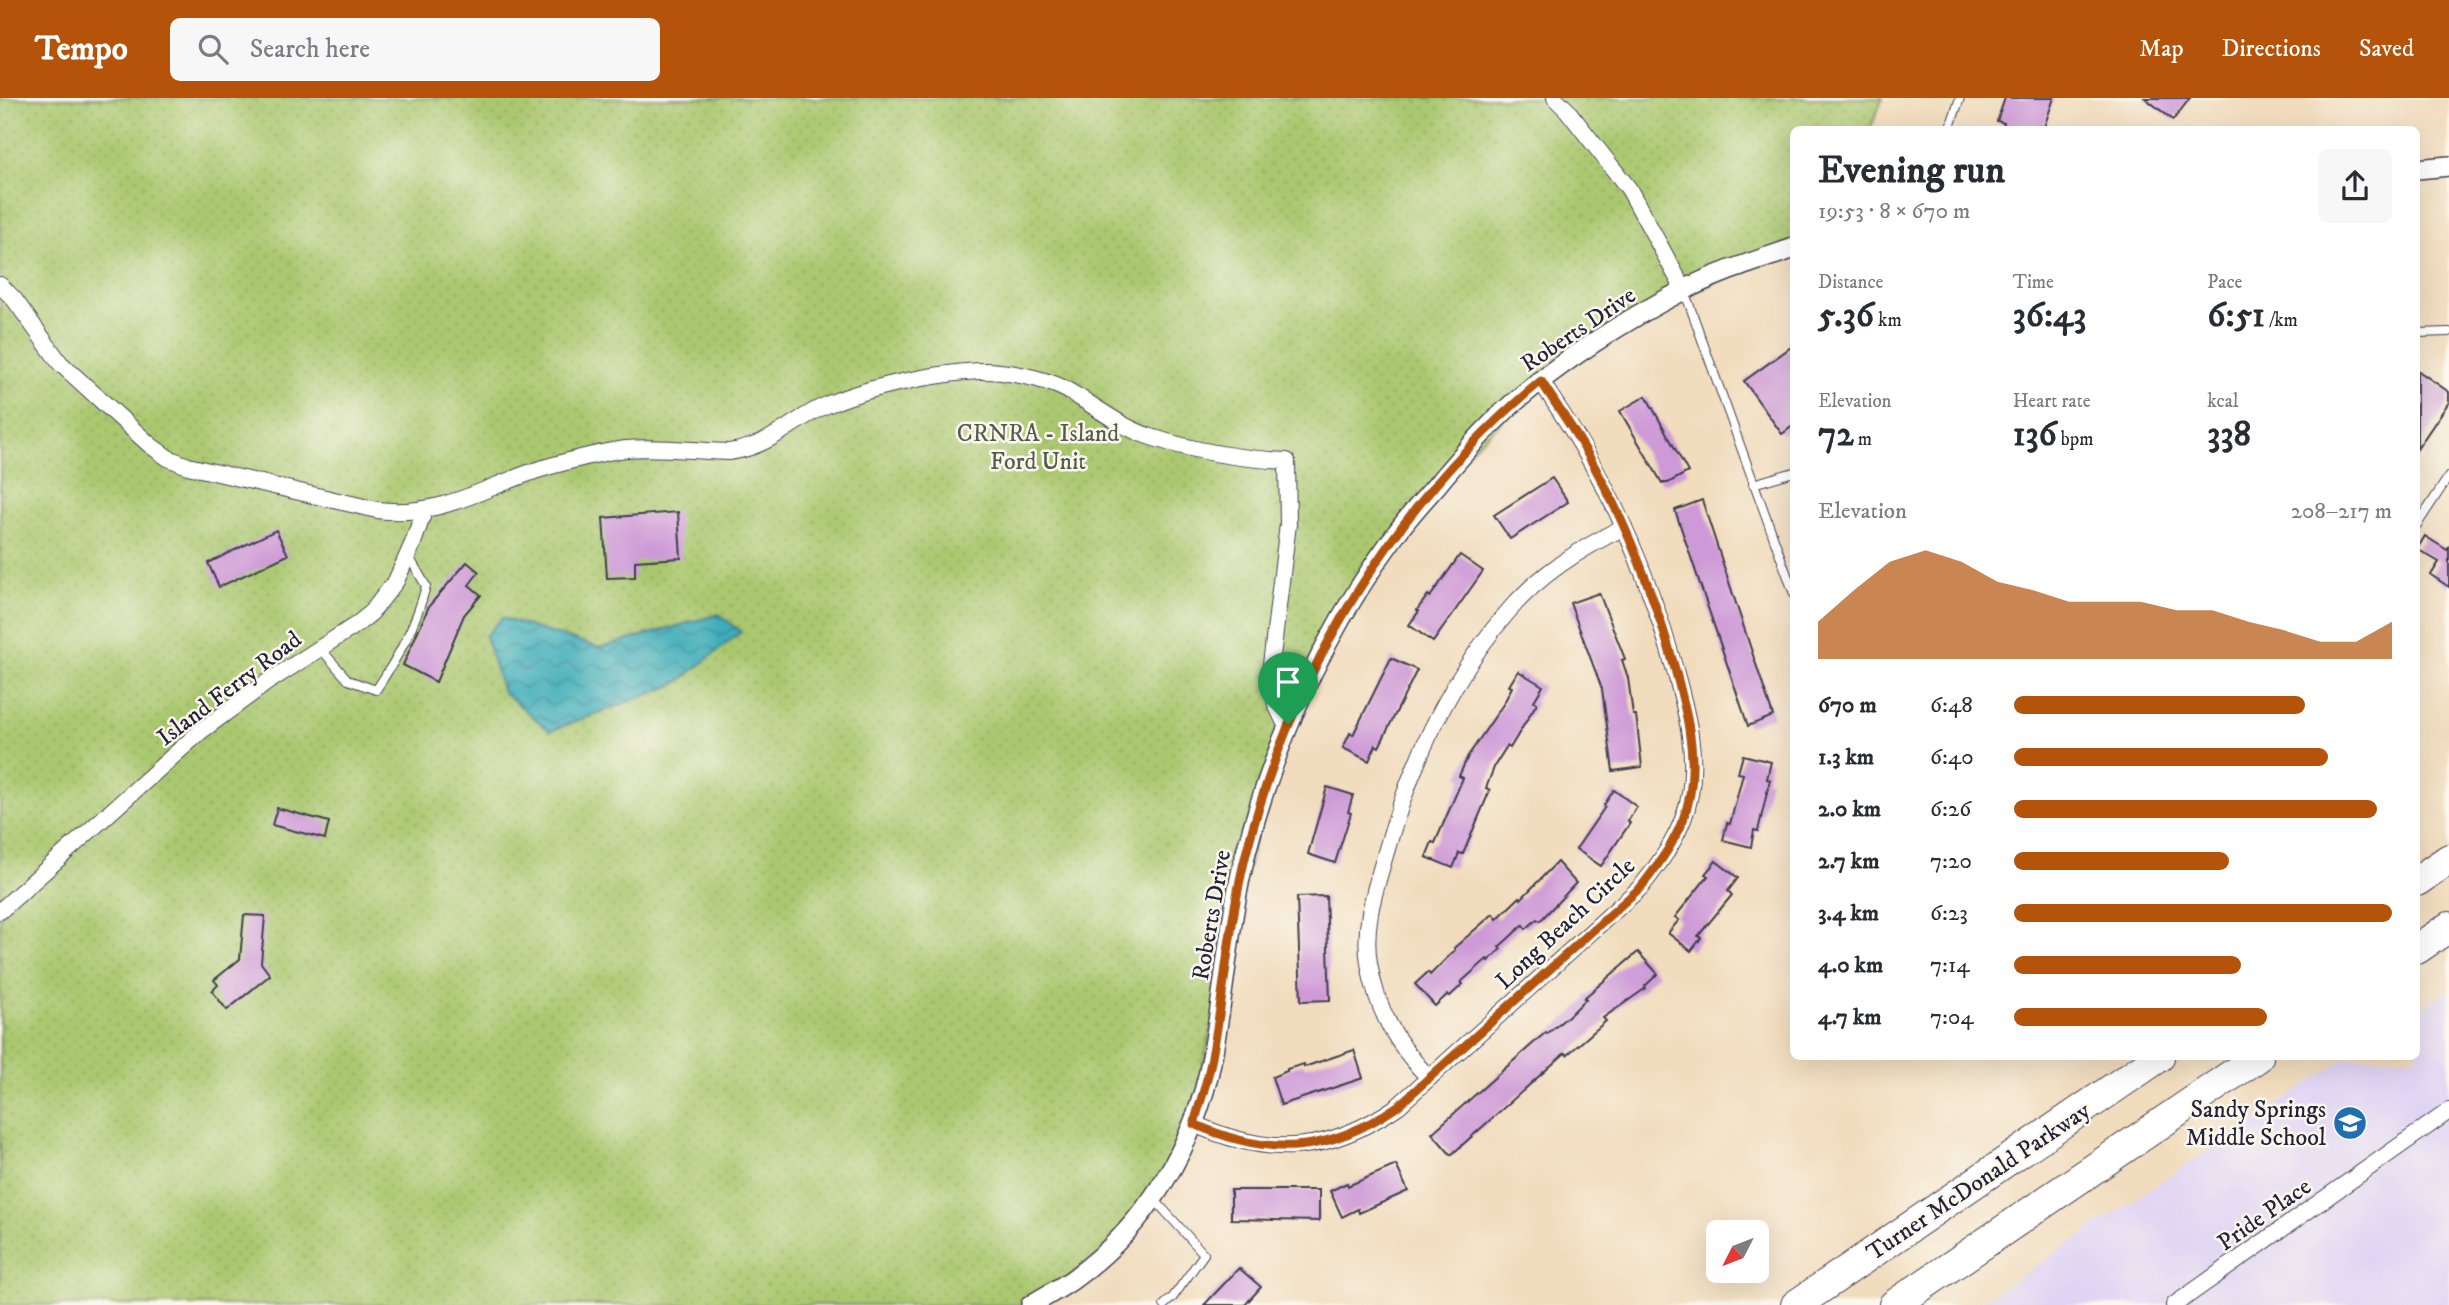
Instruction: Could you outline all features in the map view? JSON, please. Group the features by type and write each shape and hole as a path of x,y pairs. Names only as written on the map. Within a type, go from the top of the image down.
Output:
{"highway":[{"path":"2420,879 2449,859"},
{"path":"2420,947 2449,927"},
{"name":"Turner McDonald Parkway","path":"1796,1305 2155,1060"},
{"path":"1894,1305 2254,1060"}],"street":[{"path":"1555,98 1629,189 1684,290"},
{"path":"2420,169 2449,166"},
{"name":"Roberts Drive","path":"1031,1305 1073,1279 1128,1231 1166,1180 1194,1124 1212,1059 1230,932 1245,855 1262,795 1288,724 1337,624 1396,533 1466,450 1510,406 1541,381 1622,325 1684,290 1721,273 1790,249"},
{"path":"0,285 14,299 60,363 149,445 168,458 188,466 377,510 424,511 546,468 627,449 729,452 744,450 779,435 827,405 929,377 982,371 1039,379 1063,388 1090,406 1149,437 1233,456 1287,461 1288,524 1270,673 1276,704 1288,724"},
{"name":"Long Beach Circle","path":"1194,1124 1223,1137 1286,1147 1345,1136 1374,1122 1398,1106 1429,1079 1641,887 1667,855 1683,821 1693,772 1690,724 1662,624 1624,527 1587,453 1541,381"},
{"name":"Island Ferry Road","path":"0,911 201,731 266,682 371,614 390,589 408,555 424,511"},
{"path":"1429,1079 1407,1055 1388,1025 1374,992 1368,961 1370,906 1398,811 1419,758 1443,709 1469,665 1505,615 1530,588 1559,564 1624,527"},
{"name":"Pride Place","path":"2174,1305 2449,1111"}],"lane":[{"path":"1950,126 1960,98"},
{"path":"1684,290 1790,582"},
{"path":"2420,333 2449,332"},
{"path":"1753,484 1790,473"},
{"path":"2420,521 2445,491 2449,476"},
{"path":"320,648 348,680 376,690 402,650 420,610 426,586 408,555"},
{"path":"1153,1198 1204,1254 1173,1297 1164,1305"}],"shaded area":[{"name":"Sandy Springs Middle School","path":"2449,990 2449,1305 1977,1305 2344,1060 2420,1060 2420,1009"}],"green space":[{"name":"CRNRA - Island Ford Unit","path":"0,98 1883,98 1871,126 1790,126 1790,245 1586,345 1466,454 1344,616 1271,768 1186,1142 1100,1255 1030,1305 0,1305","holes":["719,614 550,731 502,618 600,648"]}],"water":[{"path":"719,614 741,632 676,684 550,731 503,692 485,636 502,618 600,648"}],"building":[{"path":"2005,98 2054,98 2044,126 2003,126 2004,123 1997,121"},
{"path":"2145,98 2190,98 2173,120"},
{"path":"1790,348 1790,428 1782,434 1744,381"},
{"path":"2420,372 2449,392 2449,402 2420,445"},
{"path":"1646,396 1688,472 1668,483 1662,483 1620,411"},
{"path":"1552,478 1568,502 1510,539 1494,515"},
{"path":"1702,500 1773,716 1748,726 1675,510"},
{"path":"678,512 681,558 635,561 635,577 607,578 603,518"},
{"path":"276,530 288,555 219,587 208,563"},
{"path":"2425,536 2447,550 2449,547 2449,587 2431,575 2439,562 2420,551 2420,544"},
{"path":"1460,555 1483,571 1433,642 1409,625 1419,611 1417,610 1428,595 1430,597"},
{"path":"467,562 479,572 469,585 481,595 464,615 436,682 403,665 429,606"},
{"path":"1599,593 1625,659 1622,660 1628,678 1633,715 1636,715 1642,767 1613,771 1602,689 1570,603"},
{"path":"1391,658 1417,670 1379,747 1376,745 1369,761 1343,748 1350,733 1353,735"},
{"path":"1518,671 1543,686 1534,701 1537,703 1510,748 1507,746 1495,765 1486,788 1490,790 1463,854 1459,853 1453,868 1426,857 1432,842 1435,843 1463,778 1459,776 1468,756 1504,703 1512,687 1509,686"},
{"path":"1743,755 1771,762 1767,779 1770,780 1758,831 1754,830 1751,847 1723,840 1743,774 1738,773"},
{"path":"1327,787 1353,795 1348,812 1351,813 1335,863 1308,854"},
{"path":"1614,790 1637,807 1628,821 1630,823 1601,866 1576,849"},
{"path":"277,808 329,822 325,839 272,825"},
{"path":"1716,861 1738,878 1728,891 1732,895 1698,936 1701,938 1691,951 1668,933 1679,920 1675,917 1708,876 1705,874"},
{"path":"1557,862 1576,883 1540,921 1537,919 1526,929 1523,925 1488,961 1487,959 1461,982 1463,984 1450,996 1447,995 1435,1006 1415,984 1428,972 1430,975 1454,948 1493,914 1497,919 1520,897 1521,899"},
{"path":"1326,896 1330,1000 1301,1001 1297,897"},
{"path":"244,915 265,916 261,963 270,975 227,1010 212,991 218,985 214,980 240,959"},
{"path":"1638,952 1658,974 1646,988 1603,1018 1606,1021 1567,1055 1565,1053 1451,1155 1432,1133"},
{"path":"1354,1050 1363,1078 1281,1105 1272,1077 1287,1069 1304,1064 1304,1067"},
{"path":"1396,1165 1408,1191 1359,1213 1358,1209 1342,1217 1330,1191"},
{"path":"1231,1190 1319,1190 1319,1221 1231,1219"},
{"path":"1239,1268 1261,1287 1245,1305 1204,1305"}],"place":[{"name":"Sandy Springs Middle School","path":"2350,1123"}],"route":[{"path":"1541,381 1587,453 1624,527 1662,624 1690,724 1693,772 1683,821 1667,855 1641,887 1398,1106 1374,1122 1345,1136 1286,1147 1223,1137 1194,1124 1212,1059 1230,932 1245,855 1262,795 1288,724 1337,624 1396,533 1466,450 1510,406 1541,381"}]}
